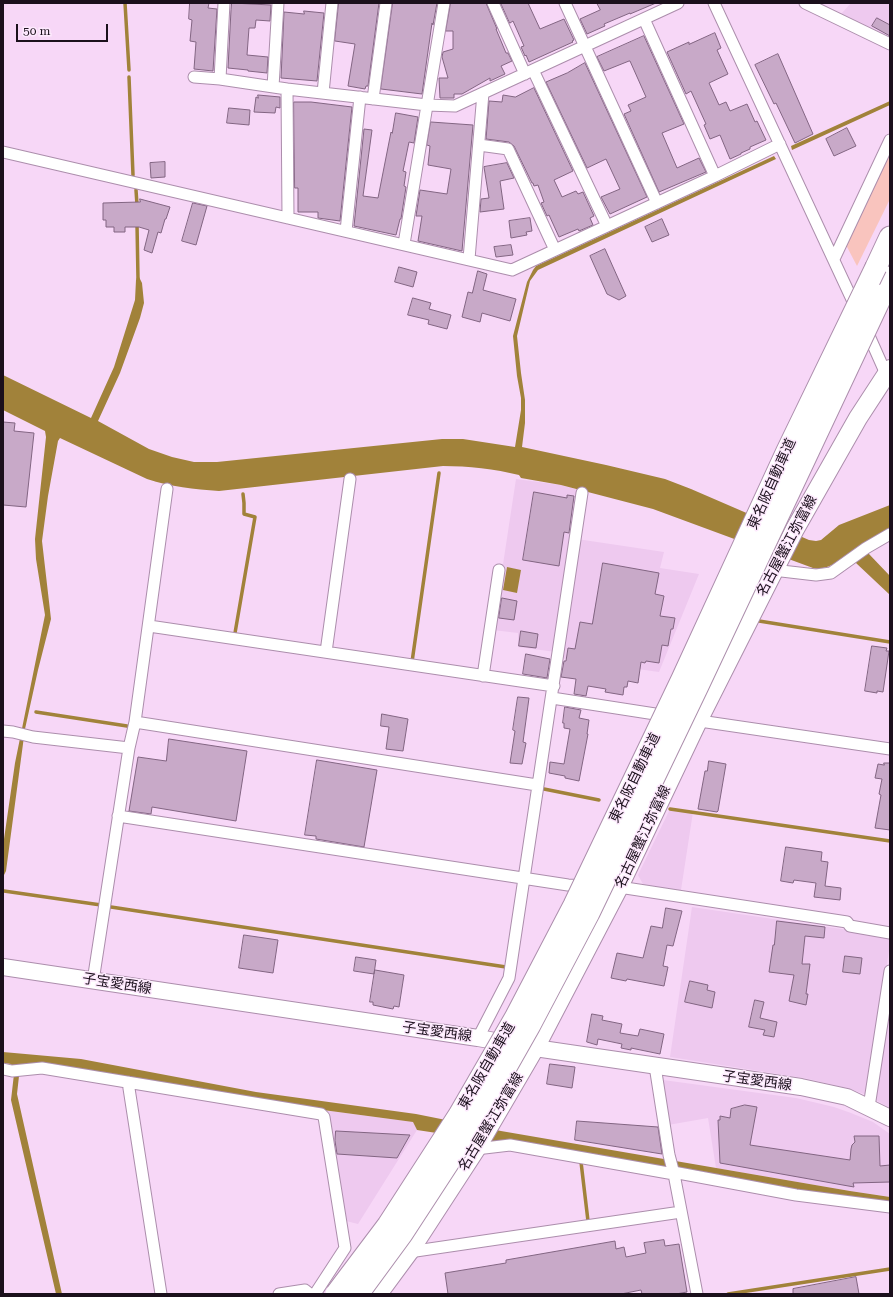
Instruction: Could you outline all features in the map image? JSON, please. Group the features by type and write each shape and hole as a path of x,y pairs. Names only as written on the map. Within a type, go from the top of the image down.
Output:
{"highway":[{"name":"東名阪自動車道","path":"358,1294 402,1234 475,1122 530,1025 589,913 885,289 890,237"},
{"name":"東名阪自動車道","path":"336,1294 388,1225 459,1115 515,1018 567,919 679,686 787,451 885,289"}],"main road":[{"name":"名古屋蟹江弥富線","path":"378,1294 409,1252 476,1148 535,1048 619,888 698,721 795,529 858,418 888,372"},
{"name":"子宝愛西線","path":"3,967 801,1087 847,1097 890,1118"}],"street":[{"path":"220,79 224,3"},
{"path":"272,87 278,3"},
{"path":"323,93 332,3"},
{"path":"373,99 386,3"},
{"path":"404,244 444,3"},
{"path":"493,3 607,226"},
{"path":"565,3 657,203"},
{"path":"194,77 373,99 427,105 455,106 678,3"},
{"path":"714,3 888,372"},
{"path":"805,3 890,44"},
{"path":"644,19 715,176"},
{"path":"287,89 288,218"},
{"path":"469,259 483,93"},
{"path":"346,231 360,97"},
{"path":"834,259 890,140"},
{"path":"3,152 512,270 715,176 780,144"},
{"path":"479,145 508,149 555,250"},
{"path":"326,652 350,479"},
{"path":"93,981 129,748 135,722 167,489"},
{"path":"478,1038 509,978 582,493"},
{"path":"776,566 816,575 824,575 831,573 865,549 890,534"},
{"path":"483,676 500,570"},
{"path":"149,626 554,686"},
{"path":"552,698 890,749"},
{"path":"135,722 537,785"},
{"path":"3,731 33,737 129,748"},
{"path":"118,816 568,885 619,888 847,922 850,926 890,933"},
{"path":"869,1107 890,971"},
{"path":"655,1066 669,1155 697,1294"},
{"path":"8,1070 42,1068 321,1114 324,1117 345,1248 315,1294"},
{"path":"128,1082 161,1294"},
{"path":"476,1148 510,1145 796,1195 890,1206"},
{"path":"409,1252 681,1212"},
{"path":"279,1294 305,1290 310,1294"}],"shaded area":[{"path":"851,3 890,3 890,38 841,14"},
{"path":"890,101 890,105 792,150 791,146"},
{"path":"890,151 890,199 857,266 846,245"},
{"path":"774,156 776,159 538,270 530,281 517,336 525,400 525,423 522,447 665,479 809,540 821,540 839,525 890,505 890,530 860,548 869,554 890,576 890,595 856,563 845,558 822,568 813,568 653,509 561,485 521,478 519,475 501,471 472,467 443,466 219,491 174,486 147,479 60,438 58,441 48,496 42,541 51,619 25,729 6,871 3,877 3,846 15,763 45,615 36,559 35,539 46,437 45,431 3,410 3,375 91,418 114,367 135,300 136,280 138,275 142,283 144,303 140,318 120,373 98,421 149,449 172,457 194,462 217,462 442,439 463,439 515,447 521,410 521,398 513,336 527,282 536,266"},
{"path":"516,479 561,485 579,490 556,652 518,647 518,633 493,630"},
{"path":"577,539 664,552 660,568 699,574 659,672 560,658"},
{"path":"507,567 521,570 517,593 503,590"},
{"path":"670,809 693,812 681,890 644,886 638,875"},
{"path":"692,907 889,936 890,944 867,1095 847,1088 804,1078 670,1057"},
{"path":"885,1022 890,1022 890,1108 874,1099"},
{"path":"3,1052 81,1059 256,1092 416,1114 501,1131 890,1197 890,1203 855,1200 505,1140 496,1142 417,1130 413,1122 323,1110 44,1063 23,1064 19,1076 17,1094 62,1294 56,1294 11,1100 14,1074 11,1064 3,1063"},
{"path":"663,1080 796,1098 834,1107 873,1122 890,1134 890,1197 716,1168 708,1118 668,1125"},
{"path":"323,1110 413,1122 417,1130 358,1224 342,1220"}],"building":[{"path":"190,3 209,3 208,8 217,9 213,71 194,69 196,42 190,41 192,20 189,19"},
{"path":"232,3 271,5 270,21 256,20 255,28 249,28 247,55 268,57 267,73 228,68"},
{"path":"339,3 379,3 368,86 366,86 365,89 348,86 355,44 335,41"},
{"path":"393,3 437,3 433,25 432,23 422,94 381,89"},
{"path":"451,3 486,3 506,53 508,53 512,61 501,66 505,74 490,81 490,78 462,94 454,94 454,98 440,98 439,78 448,78 442,57 443,52 453,49 453,31 446,31"},
{"path":"501,3 528,3 540,29 564,19 574,40 572,41 573,42 529,62 521,47 524,46 513,21 510,23"},
{"path":"597,3 656,3 604,24 605,26 587,34 580,19 600,10"},
{"path":"304,11 324,13 317,81 281,78 284,12 304,14"},
{"path":"877,18 890,25 890,36 872,26"},
{"path":"715,33 721,48 717,50 728,74 709,83 719,105 726,102 730,111 747,104 755,122 757,121 766,140 750,147 750,149 730,159 720,135 710,139 704,125 706,124 691,91 686,94 667,52 689,42 689,44"},
{"path":"644,36 684,124 662,133 677,168 699,158 706,172 659,192 624,114 631,111 628,105 646,97 630,61 604,71 597,57"},
{"path":"778,54 813,134 795,143 776,103 774,104 755,65"},
{"path":"585,63 647,197 610,214 601,197 620,189 606,159 587,168 546,82"},
{"path":"534,88 573,171 554,180 562,197 576,191 578,194 583,192 594,216 590,218 593,225 579,231 578,229 559,237 549,215 547,216 541,203 544,202 538,185 534,186 532,183 514,146 509,142 486,139 489,101 502,102 503,95 515,97"},
{"path":"258,95 280,97 280,108 276,107 275,113 254,112 256,97 258,98"},
{"path":"294,102 311,102 352,107 340,221 318,218 318,212 298,212 298,188 295,188"},
{"path":"229,108 250,110 249,125 227,123"},
{"path":"396,113 418,117 414,143 409,142 403,171 406,172 404,186 406,187 401,219 396,235 354,226 364,129 372,130 363,196 378,198"},
{"path":"431,122 473,125 462,251 418,241 422,216 416,216 420,190 447,194 451,169 428,165 430,146 427,145"},
{"path":"847,128 856,146 834,156 826,139"},
{"path":"165,162 165,177 151,178 150,163"},
{"path":"507,163 514,178 500,181 504,209 480,212 481,199 489,198 484,167"},
{"path":"140,199 170,207 161,233 158,232 152,253 144,250 149,230 139,227 125,227 125,232 114,232 114,227 106,227 106,220 103,220 103,203 140,202"},
{"path":"193,203 207,206 196,245 182,241"},
{"path":"530,218 532,231 526,232 527,235 511,238 509,221"},
{"path":"662,219 669,235 652,242 645,227"},
{"path":"511,245 513,255 496,257 494,247"},
{"path":"605,249 626,296 619,300 607,294 590,256"},
{"path":"399,267 417,272 413,287 395,282"},
{"path":"478,271 487,274 483,290 516,299 510,321 482,313 480,322 462,317 468,292 472,293"},
{"path":"413,298 431,303 429,309 451,315 447,329 428,324 429,320 408,315"},
{"path":"3,422 15,423 14,431 34,433 26,507 3,505"},
{"path":"534,492 567,498 567,495 574,496 569,533 564,532 559,566 523,560"},
{"path":"603,563 659,573 655,594 664,596 660,616 675,618 673,629 671,629 668,646 662,645 659,663 646,661 645,663 641,662 638,683 628,681 627,687 624,687 623,695 605,692 606,689 588,686 586,696 574,694 576,679 561,677 564,661 566,661 568,648 575,649 580,622 592,624"},
{"path":"502,598 517,601 514,620 499,618"},
{"path":"521,631 538,634 536,648 519,646"},
{"path":"872,646 887,648 886,651 889,651 883,692 877,691 877,693 865,691"},
{"path":"526,654 550,659 547,678 523,674"},
{"path":"518,697 529,698 523,742 526,743 522,764 510,763"},
{"path":"565,707 581,710 579,718 589,720 588,734 579,781 565,778 565,776 549,773 550,762 564,764 570,729 564,728 563,723"},
{"path":"382,714 408,719 403,751 386,749 389,727 381,726"},
{"path":"169,739 247,751 236,821 152,807 151,814 129,811 138,757 166,761"},
{"path":"317,760 377,770 364,847 316,839 316,836 305,835"},
{"path":"709,761 726,764 717,812 698,809 705,771 707,771"},
{"path":"884,763 890,763 890,830 875,828 881,795 879,794 882,779 875,778 878,764 884,765"},
{"path":"786,847 822,852 821,861 828,862 825,886 841,888 840,900 814,897 816,883 794,880 793,883 781,881"},
{"path":"666,908 682,911 673,946 667,945 663,966 668,967 664,986 627,979 626,981 611,978 617,953 643,958 651,926 662,928"},
{"path":"777,921 825,927 824,938 805,936 802,964 810,964 806,1005 789,1001 794,975 769,972"},
{"path":"244,935 278,940 273,973 239,968"},
{"path":"845,956 862,958 860,974 843,972"},
{"path":"356,957 376,960 374,974 354,971"},
{"path":"375,970 404,975 399,1007 394,1006 393,1009 373,1005 373,1002 370,1002"},
{"path":"690,981 708,985 707,990 715,992 712,1008 685,1002"},
{"path":"755,1000 764,1002 760,1018 777,1022 774,1037 763,1035 765,1030 749,1027"},
{"path":"592,1014 603,1016 602,1020 622,1024 620,1033 638,1036 640,1029 664,1034 660,1054 631,1048 631,1050 621,1048 622,1044 598,1039 597,1045 587,1042"},
{"path":"550,1064 575,1067 572,1088 547,1084"},
{"path":"745,1105 757,1107 750,1145 850,1160 852,1145 855,1142 854,1136 879,1136 880,1166 890,1165 890,1182 853,1183 854,1187 720,1163 718,1120 720,1120 720,1116 730,1118 731,1109"},
{"path":"577,1121 658,1127 662,1154 575,1140"},
{"path":"336,1131 410,1135 397,1158 337,1154 335,1141"},
{"path":"664,1240 665,1246 679,1244 687,1292 676,1294 642,1294 641,1290 621,1294 448,1294 445,1273 506,1263 506,1260 615,1241 616,1249 624,1247 626,1257 646,1253 644,1243"},
{"path":"856,1277 859,1294 793,1294 793,1289"}],"waterway":[{"path":"125,3 129,70"},
{"path":"129,77 133,175"},
{"path":"136,190 137,205"},
{"path":"137,224 138,279"},
{"path":"412,662 439,473"},
{"path":"235,633 255,517 244,514 243,494"},
{"path":"759,621 890,642"},
{"path":"36,712 127,726"},
{"path":"544,789 599,800"},
{"path":"670,809 890,841"},
{"path":"4,891 101,905"},
{"path":"111,907 506,967"},
{"path":"581,1162 588,1221"},
{"path":"728,1294 890,1269"}]}
